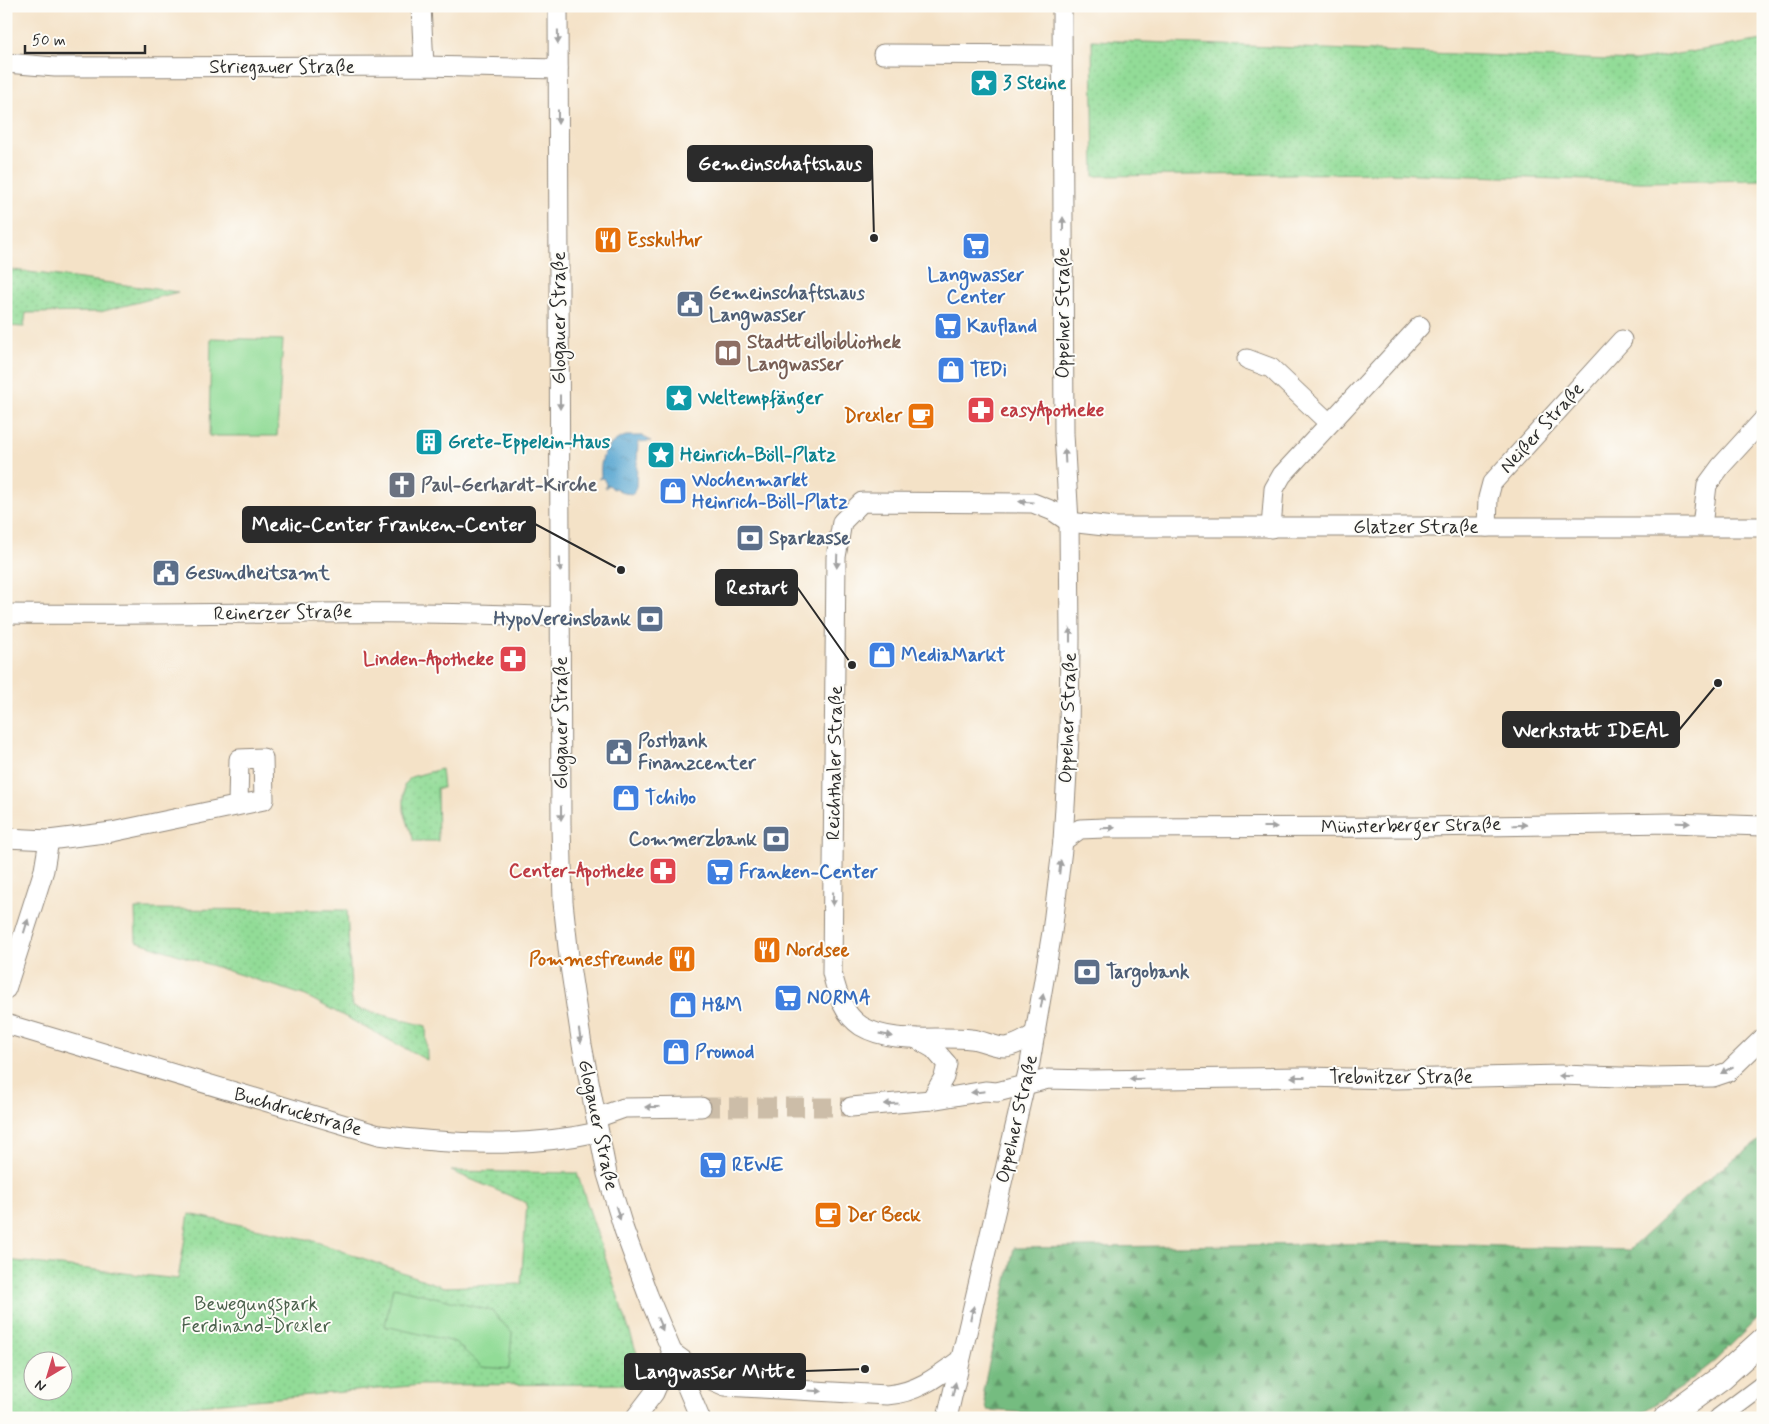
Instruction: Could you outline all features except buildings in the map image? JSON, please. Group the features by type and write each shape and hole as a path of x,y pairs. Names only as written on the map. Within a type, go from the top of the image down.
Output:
{"main road":[{"path":"1666,1418 1722,1377 1763,1340"}],"street":[{"path":"421,6 424,66"},
{"name":"Glogauer Straße","path":"558,6 563,902 573,988 597,1125 613,1198 648,1295 700,1418"},
{"name":"Oppelner Straße","path":"948,1418 960,1360 1026,1085 1052,932 1063,841 1070,694 1069,522 1064,434 1062,6"},
{"path":"883,54 1048,55 1062,58"},
{"name":"Striegauer Straße","path":"6,63 55,67 424,66 558,69"},
{"path":"1271,528 1274,489 1282,475 1420,326"},
{"name":"Neißer Straße","path":"1487,527 1488,498 1492,483 1622,340"},
{"path":"1247,359 1271,368 1329,423"},
{"path":"1702,526 1707,485 1721,466 1763,420"},
{"name":"Reichthaler Straße","path":"1036,1033 1025,1040 1003,1047 973,1039 883,1036 861,1025 847,1012 838,996 832,973 836,557 842,522 862,502 1034,503 1053,511 1069,522"},
{"name":"Glatzer Straße","path":"1069,522 1113,527 1763,527"},
{"name":"Reinerzer Straße","path":"6,614 118,615 444,612 561,617"},
{"path":"6,838 49,840 112,832 238,804"},
{"name":"Münsterberger Straße","path":"1063,841 1080,829 1104,828 1423,827 1670,823 1763,826"},
{"path":"6,989 44,870 49,840"},
{"name":"Buchdruckstraße","path":"6,1024 379,1135 438,1143 484,1144 554,1140 597,1125 624,1108 701,1107"},
{"path":"914,1037 934,1049 947,1064 944,1077 931,1100"},
{"name":"Trebnitzer Straße","path":"851,1107 931,1100 974,1092 997,1092 1048,1079 1713,1077 1728,1072 1763,1038"},
{"path":"635,1418 654,1393 672,1352 709,1379 725,1386 887,1395 904,1393 919,1388 960,1360"},
{"path":"1719,1418 1763,1385"}],"green space":[{"path":"1092,40 1635,61 1763,40 1763,180 1642,182 1391,173 1094,176"},
{"path":"6,269 178,292 100,312 26,313 24,327 6,326"},
{"path":"211,338 283,340 277,436 209,436"},
{"path":"441,769 443,788 437,788 438,841 414,841 404,811 404,786 411,777"},
{"path":"135,909 347,910 352,1007 426,1026 427,1060 306,996 136,941"},
{"path":"1763,1138 1763,1313 1716,1360 1683,1386 1633,1418 1103,1418 987,1410 983,1391 1014,1248 1403,1243 1629,1250 1702,1183"},
{"name":"Bewegungspark Ferdinand-Drexler","path":"451,1171 577,1173 647,1384 421,1385 154,1409 89,1418 6,1418 6,1260 178,1279 189,1214 311,1240 444,1287 521,1284 527,1203"},
{"path":"393,1287 492,1311 512,1333 509,1369 482,1367 455,1342 385,1326"}],"water":[{"path":"626,436 642,436 651,441 638,442 636,487 633,494 613,489 609,485 605,488 606,484 603,478 598,479 601,476 603,457 609,446"}],"tunnel":[{"path":"701,1107 851,1107"}],"place":[{"name":"3 Steine","path":"984,83"},
{"name":"Gemeinschaftshaus","path":"874,238"},
{"name":"Esskultur","path":"608,240"},
{"name":"Langwasser Center","path":"976,246"},
{"name":"Gemeinschaftshaus Langwasser","path":"690,304"},
{"name":"Kaufland","path":"948,326"},
{"name":"Stadtteilbibliothek Langwasser","path":"728,353"},
{"name":"TEDi","path":"951,370"},
{"name":"Weltempfänger","path":"679,398"},
{"name":"easyApotheke","path":"981,410"},
{"name":"Drexler","path":"921,416"},
{"name":"Grete-Eppelein-Haus","path":"429,442"},
{"name":"Heinrich-Böll-Platz","path":"661,455"},
{"name":"Paul-Gerhardt-Kirche","path":"402,485"},
{"name":"Wochenmarkt Heinrich-Böll-Platz","path":"673,491"},
{"name":"Sparkasse","path":"750,538"},
{"name":"Medic-Center Franken-Center","path":"621,570"},
{"name":"Gesundheitsamt","path":"166,573"},
{"name":"HypoVereinsbank","path":"650,619"},
{"name":"MediaMarkt","path":"882,655"},
{"name":"Linden-Apotheke","path":"513,659"},
{"name":"Restart","path":"852,665"},
{"name":"Werkstatt IDEAL","path":"1718,683"},
{"name":"Postbank Finanzcenter","path":"619,752"},
{"name":"Tchibo","path":"626,798"},
{"name":"Commerzbank","path":"776,839"},
{"name":"Center-Apotheke","path":"663,871"},
{"name":"Franken-Center","path":"720,872"},
{"name":"Nordsee","path":"767,950"},
{"name":"Pommesfreunde","path":"682,959"},
{"name":"Targobank","path":"1087,972"},
{"name":"NORMA","path":"788,998"},
{"name":"H&M","path":"683,1005"},
{"name":"Promod","path":"676,1052"},
{"name":"REWE","path":"713,1165"},
{"name":"Der Beck","path":"828,1215"},
{"name":"Langwasser Mitte","path":"865,1369"}]}
